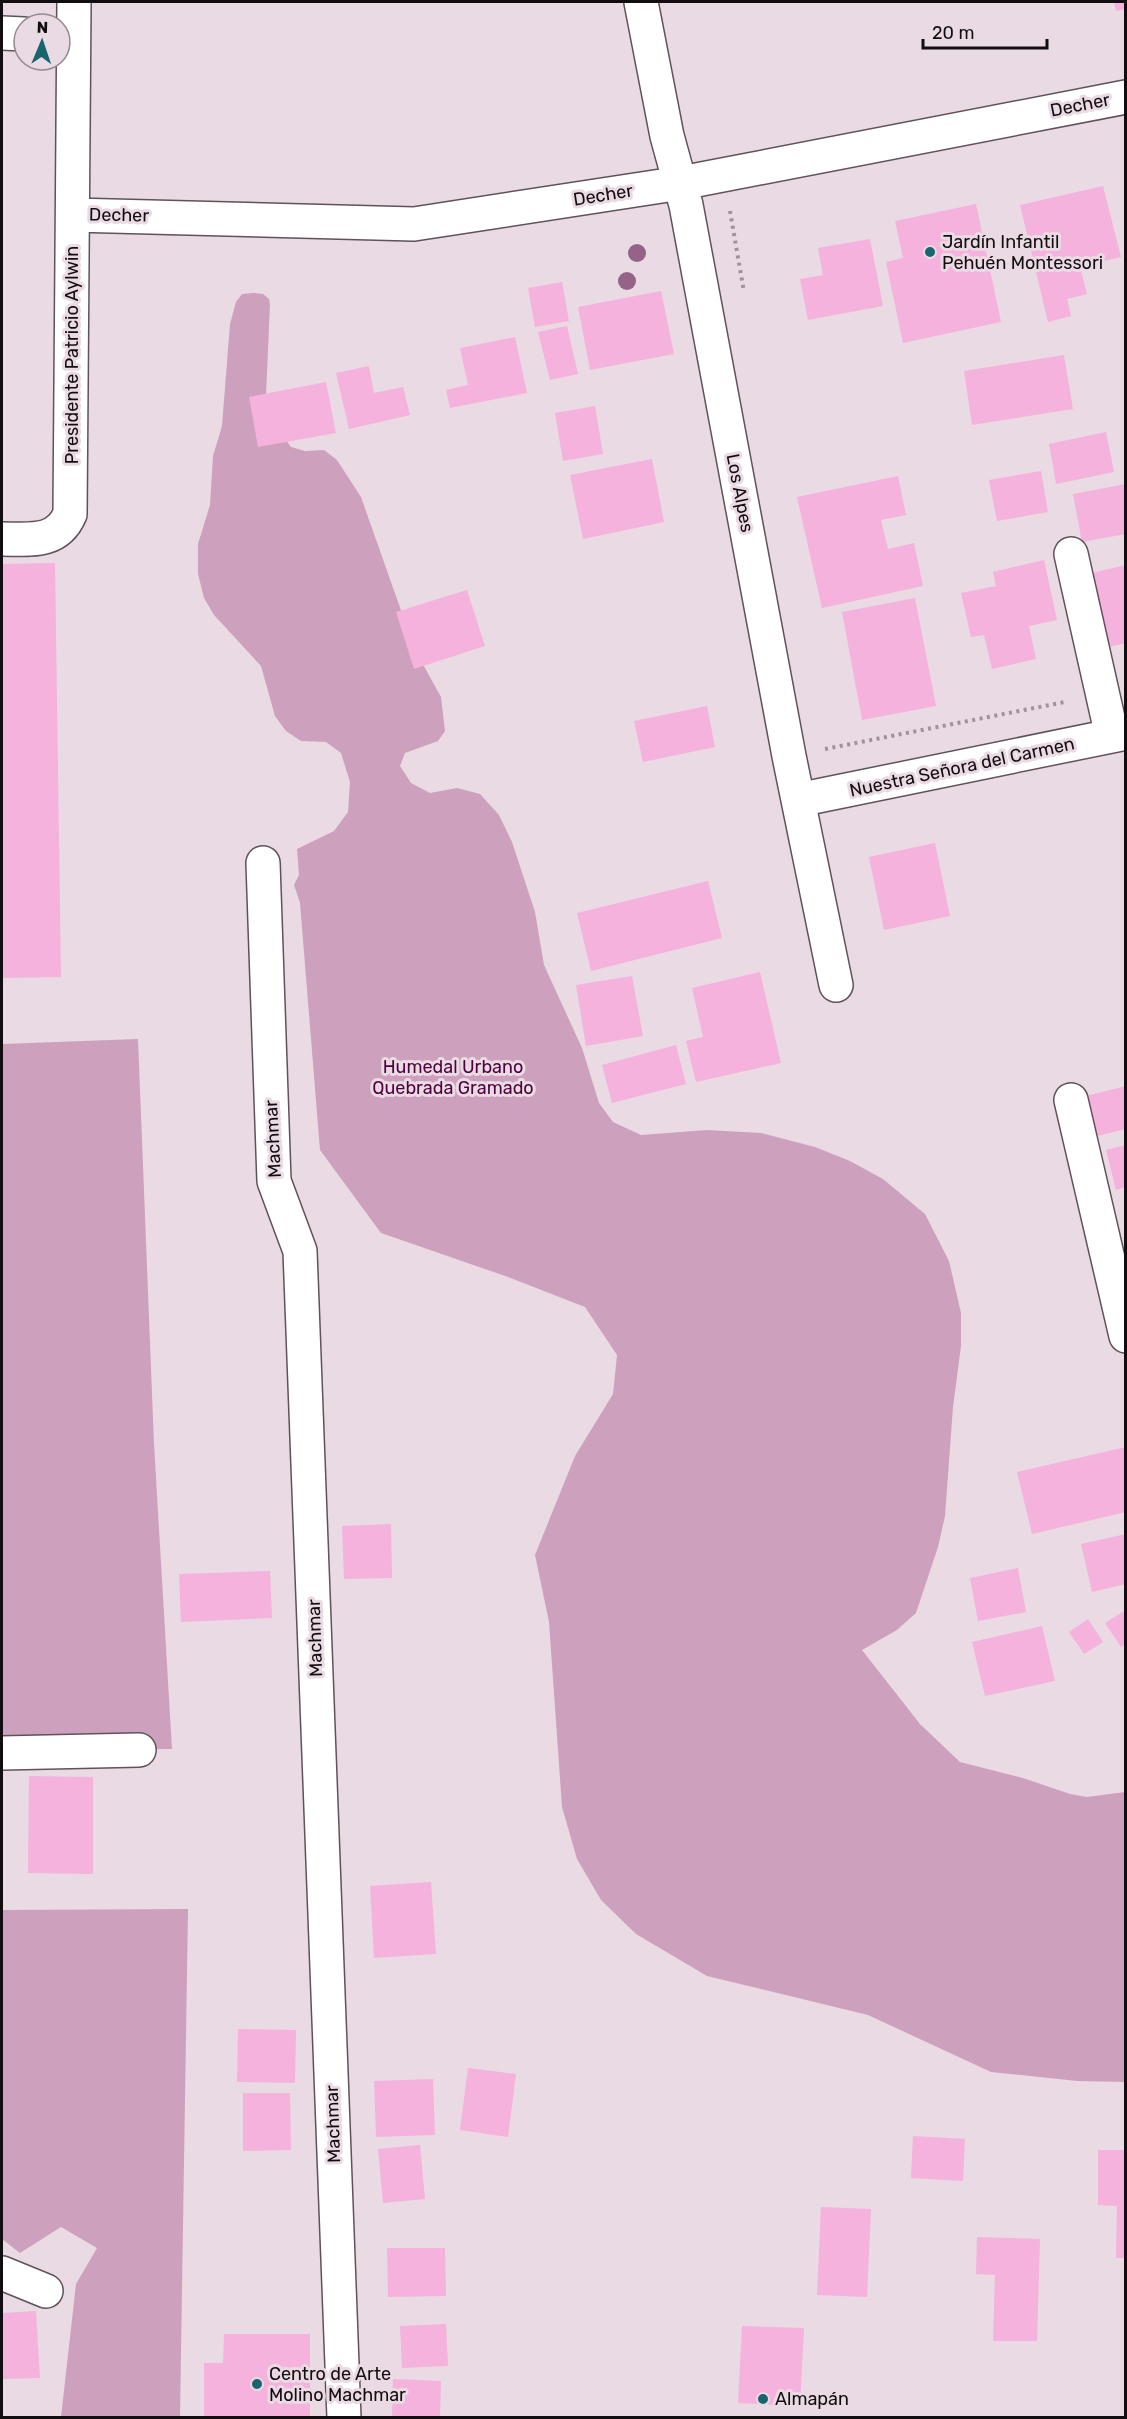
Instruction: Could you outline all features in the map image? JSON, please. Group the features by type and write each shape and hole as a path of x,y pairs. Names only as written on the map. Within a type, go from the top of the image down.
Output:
{"street":[{"name":"Los Alpes","path":"641,2 668,136 681,183 789,756 836,985"},
{"name":"Presidente Patricio Aylwin","path":"2,539 47,537 64,527 70,514 73,214 68,72"},
{"name":"Decher","path":"73,214 414,224 681,183 1125,97"},
{"path":"1071,554 1102,695 1119,735"},
{"name":"Nuestra Señora del Carmen","path":"798,800 1119,735"},
{"name":"Machmar","path":"263,863 274,1181 300,1251 344,2418"},
{"path":"1071,1100 1125,1336"},
{"path":"2,1753 139,1750"},
{"path":"2,2273 46,2291"}],"path":[{"path":"789,756 1102,695"}],"green space":[{"name":"Humedal Urbano Quebrada Gramado","path":"242,294 263,294 269,299 266,396 280,432 291,447 305,451 324,450 337,460 361,497 415,650 441,697 445,731 438,741 405,753 400,766 411,783 430,793 457,788 480,794 499,815 512,842 535,912 544,965 582,1048 599,1103 613,1122 641,1135 707,1130 761,1133 815,1147 850,1161 883,1179 925,1214 949,1261 961,1313 961,1346 953,1407 945,1516 938,1547 916,1613 897,1630 862,1650 920,1724 960,1762 1023,1778 1070,1794 1087,1797 1125,1792 1125,2082 1077,2081 991,2072 868,2015 707,1976 636,1934 601,1900 577,1859 562,1807 549,1622 535,1555 575,1456 613,1394 617,1355 585,1307 508,1277 381,1233 320,1150 300,903 294,885 299,875 297,849 334,831 348,812 350,782 341,753 326,742 301,741 286,731 275,716 261,666 214,615 204,598 198,574 198,544 210,505 213,456 222,426 230,324 236,302"},
{"path":"138,1039 154,1444 172,1749 2,1750 2,1044"},
{"path":"188,1909 180,2417 61,2417 76,2284 97,2248 61,2227 20,2253 2,2239 2,1910"}],"building":[{"path":"1114,2 1126,2 1126,9 1116,11"},
{"path":"1103,186 1121,257 1080,267 1087,294 1067,299 1071,316 1048,322 1020,205"},
{"path":"976,204 1001,322 903,343 886,262 903,258 895,221"},
{"path":"870,239 883,306 808,320 800,279 823,275 818,248"},
{"path":"562,282 569,321 535,327 528,288"},
{"path":"661,291 674,354 590,370 578,307"},
{"path":"567,326 578,374 550,380 538,332"},
{"path":"515,337 527,393 450,408 446,390 468,385 460,348"},
{"path":"1064,355 1073,409 972,425 964,371"},
{"path":"369,366 374,393 403,387 410,415 349,429 336,373"},
{"path":"326,382 336,433 258,447 249,397"},
{"path":"595,406 603,454 563,461 555,413"},
{"path":"1106,432 1114,472 1056,484 1049,444"},
{"path":"652,459 664,522 583,539 570,475"},
{"path":"1041,471 1048,512 997,521 989,480"},
{"path":"898,476 906,515 881,520 888,549 914,543 923,586 822,608 797,497"},
{"path":"1126,484 1126,534 1082,542 1073,494"},
{"path":"1044,560 1057,620 1029,626 1036,659 992,669 984,635 971,637 961,593 996,586 993,572"},
{"path":"55,563 61,977 2,978 2,564"},
{"path":"1126,565 1126,643 1100,649 1083,575"},
{"path":"467,590 485,646 414,669 396,612"},
{"path":"915,598 936,706 862,720 842,612"},
{"path":"707,706 715,747 643,762 634,721"},
{"path":"935,843 950,916 884,930 869,857"},
{"path":"708,881 722,938 591,971 577,913"},
{"path":"760,972 781,1063 696,1082 686,1041 703,1037 692,988"},
{"path":"632,976 643,1036 586,1046 576,985"},
{"path":"676,1045 686,1084 612,1103 602,1065"},
{"path":"1126,1086 1126,1129 1097,1136 1086,1096"},
{"path":"1126,1145 1126,1187 1116,1190 1106,1150"},
{"path":"1126,1447 1126,1512 1032,1534 1017,1472"},
{"path":"391,1524 392,1578 344,1579 342,1526"},
{"path":"1126,1534 1126,1584 1092,1592 1081,1544"},
{"path":"1018,1568 1026,1612 978,1621 970,1578"},
{"path":"270,1571 272,1618 181,1622 179,1574"},
{"path":"1126,1610 1126,1644 1121,1647 1105,1623"},
{"path":"1088,1619 1103,1642 1084,1654 1069,1632"},
{"path":"1042,1626 1055,1681 985,1696 972,1642"},
{"path":"29,1776 93,1777 93,1874 28,1873"},
{"path":"431,1882 436,1954 374,1958 370,1886"},
{"path":"238,2029 296,2030 295,2083 237,2082"},
{"path":"468,2068 516,2074 508,2137 460,2130"},
{"path":"433,2079 435,2135 376,2137 374,2081"},
{"path":"243,2093 290,2093 291,2150 243,2151"},
{"path":"913,2136 965,2139 963,2181 911,2178"},
{"path":"420,2145 425,2199 383,2203 378,2149"},
{"path":"1098,2150 1126,2150 1126,2258 1116,2258 1117,2206 1098,2205"},
{"path":"821,2207 871,2209 867,2297 817,2295"},
{"path":"977,2237 1040,2239 1037,2341 993,2341 995,2275 976,2274"},
{"path":"387,2248 445,2248 446,2296 388,2297"},
{"path":"36,2311 40,2378 2,2379 2,2313"},
{"path":"446,2324 448,2366 402,2368 400,2326"},
{"path":"742,2326 804,2328 800,2406 738,2403"},
{"name":"Centro de Arte Molino Machmar","path":"224,2334 310,2334 310,2418 204,2418 204,2363 223,2363"},
{"path":"393,2379 441,2381 440,2418 392,2418"}],"place":[{"name":"Jardín Infantil Pehuén Montessori","path":"930,252"},
{"name":"Centro de Arte Molino Machmar","path":"257,2384"},
{"name":"Almapán","path":"763,2399"}]}
